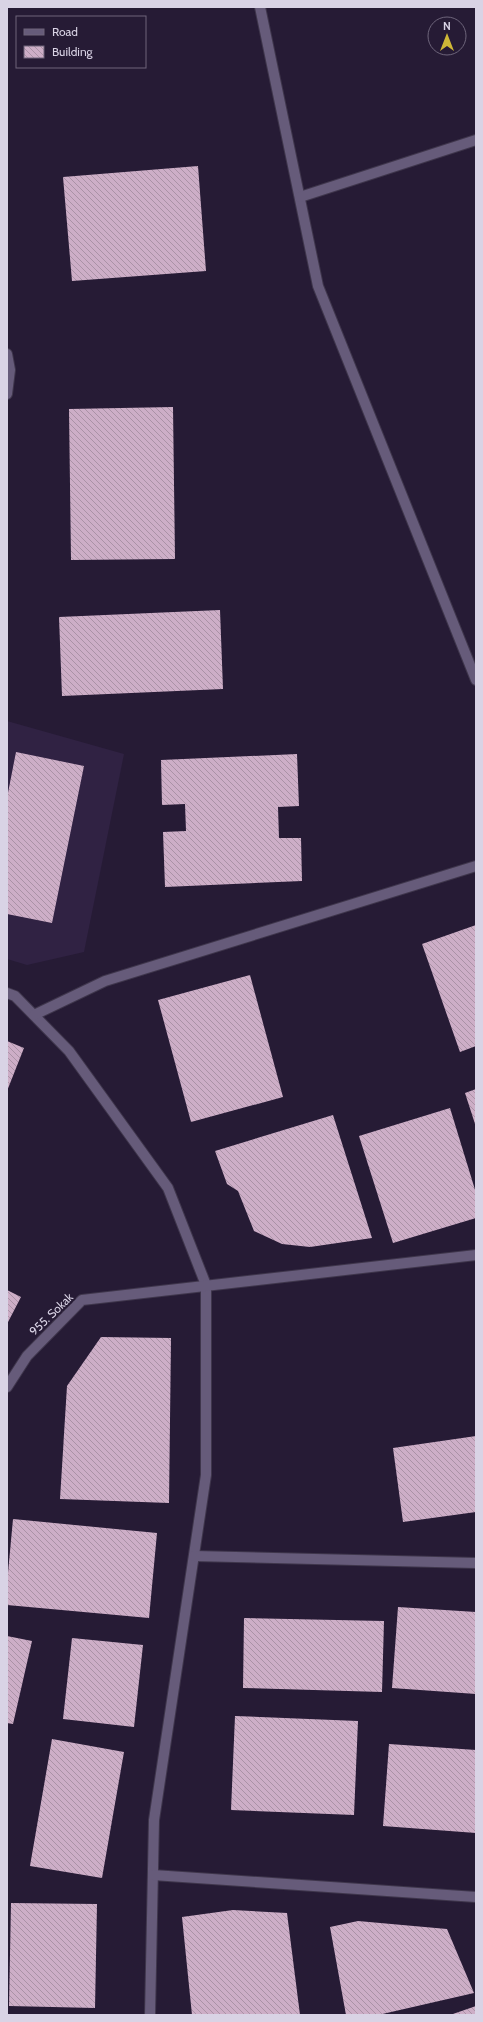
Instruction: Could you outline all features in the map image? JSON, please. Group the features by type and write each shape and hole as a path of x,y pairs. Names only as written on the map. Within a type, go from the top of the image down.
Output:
{"street":[{"path":"260,7 318,286 476,680"},
{"path":"300,196 476,140"},
{"path":"7,354 10,370 7,394"},
{"path":"34,1015 104,981 476,866"},
{"path":"7,993 15,996 69,1051 168,1188 206,1285 206,1475 154,1820 150,2015"},
{"name":"955. Sokak","path":"7,1388 28,1356 82,1300 476,1255"},
{"path":"194,1556 476,1563"},
{"path":"153,1875 476,1897"}],"shaded area":[{"path":"7,721 124,754 84,952 27,965 7,959"}],"building":[{"path":"198,166 206,271 72,281 63,177"},
{"path":"173,407 175,559 71,560 69,409"},
{"path":"220,610 223,689 62,696 59,617"},
{"path":"16,752 84,766 52,923 7,914 7,798"},
{"path":"297,754 299,806 278,807 279,838 301,838 302,881 165,887 163,832 186,831 185,804 162,805 161,760"},
{"path":"476,925 476,1046 460,1052 422,944"},
{"path":"250,975 283,1097 191,1122 158,1000"},
{"path":"7,1041 24,1048 7,1091"},
{"path":"476,1089 476,1127 465,1093"},
{"path":"450,1108 476,1193 476,1218 393,1243 359,1136"},
{"path":"333,1115 372,1238 310,1247 282,1244 254,1231 238,1191 227,1184 215,1151"},
{"path":"7,1290 21,1297 7,1324"},
{"path":"101,1337 171,1338 169,1503 60,1499 67,1386"},
{"path":"476,1436 476,1512 403,1522 393,1448"},
{"path":"13,1519 157,1533 149,1618 7,1605 7,1584"},
{"path":"398,1607 476,1612 476,1694 392,1688"},
{"path":"244,1618 384,1621 382,1692 243,1688"},
{"path":"7,1636 32,1641 13,1724 7,1723"},
{"path":"72,1638 143,1645 134,1727 63,1719"},
{"path":"235,1716 358,1721 354,1815 231,1810"},
{"path":"52,1739 124,1752 102,1878 30,1866"},
{"path":"389,1744 476,1750 476,1833 383,1826"},
{"path":"11,1903 97,1904 95,2008 9,2006"},
{"path":"233,1910 287,1913 300,2015 192,2015 182,1917"},
{"path":"358,1921 447,1929 474,1993 378,2015 346,2015 330,1927"},
{"path":"476,2006 476,2015 450,2015"}]}
